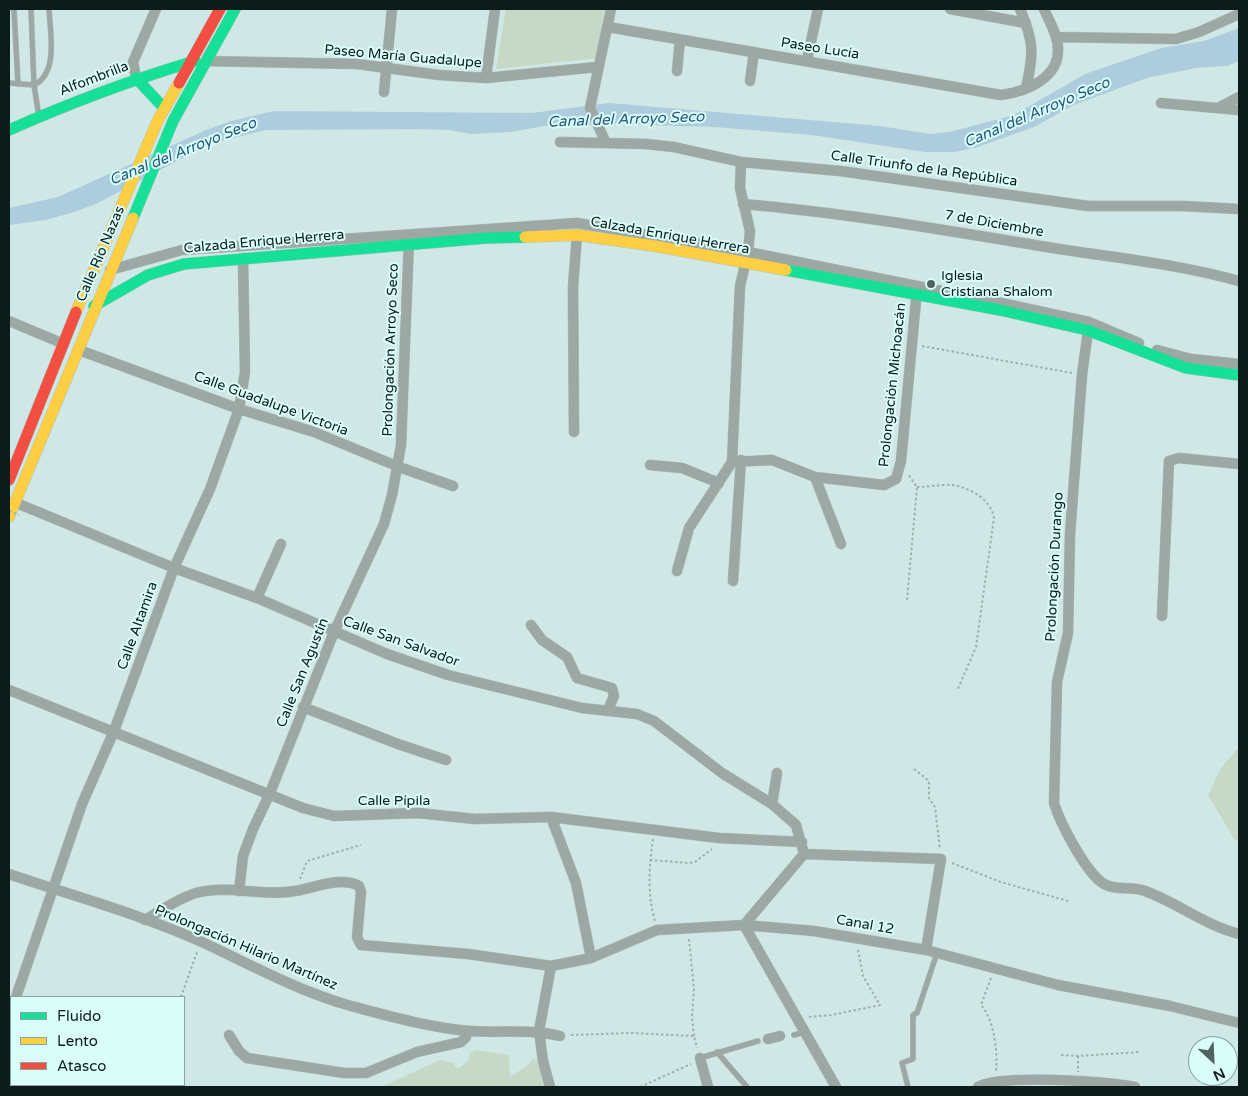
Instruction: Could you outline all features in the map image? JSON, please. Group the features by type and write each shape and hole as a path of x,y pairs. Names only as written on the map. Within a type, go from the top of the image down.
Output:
{"street":[{"path":"156,9 133,62 136,78 164,108"},
{"name":"Calle Río Nazas","path":"9,480 112,227 158,120 220,9"},
{"name":"Calle Río Nazas","path":"14,516 12,506 79,350 94,306 130,226 173,120 236,9"},
{"path":"384,92 392,9"},
{"path":"486,78 495,9"},
{"path":"606,143 590,108 597,67 611,9"},
{"path":"807,60 818,9"},
{"path":"950,9 1026,23"},
{"path":"1020,9 1026,23 1033,51 1026,88"},
{"path":"1044,9 1056,37 1176,39 1199,32 1239,14"},
{"name":"Paseo Lucía","path":"608,27 807,60 984,94 1014,93 1050,74 1057,62 1059,48 1056,37"},
{"path":"677,71 680,40"},
{"path":"750,81 754,52"},
{"name":"Alfombrilla","path":"9,130 82,98 136,78 192,61 206,60"},
{"name":"Paseo María Guadalupe","path":"206,60 357,64 439,75 486,78 597,67"},
{"path":"1217,108 1239,97"},
{"path":"1162,103 1239,110"},
{"name":"Calle Triunfo de la República","path":"560,142 674,147 742,162 840,170 1088,206 1183,206 1239,209"},
{"path":"733,581 740,286 748,252 750,231 740,188 742,162"},
{"name":"7 de Diciembre","path":"743,204 820,211 974,234 1166,266 1239,281"},
{"name":"Calzada Enrique Herrera","path":"94,306 140,277 162,268 409,239 576,223 748,252 1000,310 1088,326 1168,354 1191,359 1239,364"},
{"path":"574,432 574,287 577,235"},
{"name":"Calzada Enrique Herrera","path":"110,270 182,250 409,239 577,235 655,246 744,264 917,290"},
{"name":"Prolongación Arroyo Seco","path":"399,467 409,239"},
{"name":"Calle Altamira","path":"16,996 82,804 114,731 174,568 210,489 239,409 246,372 243,258"},
{"name":"Prolongación Michoacán","path":"815,477 884,485 890,484 896,479 901,461 917,290"},
{"path":"9,321 64,344"},
{"name":"Calzada Enrique Herrera","path":"1088,326 1186,368 1239,375"},
{"name":"Prolongación Durango","path":"1088,326 1082,375 1070,534 1068,633 1057,682 1054,803 1070,840 1095,875 1104,884 1116,888 1144,891 1207,923 1239,934"},
{"name":"Calle Guadalupe Victoria","path":"79,350 239,409 314,432 399,467 453,486"},
{"path":"1162,616 1169,461 1179,458 1239,464"},
{"path":"676,571 689,528 719,483 737,461 772,460 815,477 841,544"},
{"path":"650,465 682,468 719,483"},
{"name":"Calle San Agustín","path":"239,891 243,856 260,810 270,794 334,632 384,524 399,467"},
{"name":"Calle San Salvador","path":"12,506 257,598 387,654 448,675 582,708 637,714 654,721 722,773 772,804 796,825 804,854"},
{"path":"257,598 281,544"},
{"path":"531,625 548,644 561,650 567,657 577,678 612,688 614,696 608,710"},
{"name":"Calle Pípila","path":"9,690 303,808 334,816 418,813 475,819 551,817 719,838 802,842"},
{"path":"303,707 398,744 446,760"},
{"path":"772,804 777,773"},
{"path":"551,817 576,883 591,958"},
{"path":"836,1087 744,925 804,854 941,859 926,950"},
{"name":"Prolongación Hilario Martínez","path":"9,874 145,920 200,942 312,994 351,1006 467,1031 515,1034 539,1031 560,1036"},
{"name":"Canal 12","path":"296,891 345,882 359,886 361,892 359,942 365,946 447,952 551,966 591,958 658,930 744,925 814,931 926,950 1058,985 1170,1006 1239,1022"},
{"path":"145,920 183,898 196,893 296,891"},
{"path":"550,1087 543,1062 539,1031 551,966"},
{"path":"229,1035 239,1051 247,1058 344,1073 366,1073 417,1052 461,1042 466,1037 467,1031"},
{"path":"763,1040 780,1036"},
{"path":"700,1058 708,1087"},
{"path":"978,1087 994,1082 1078,1082 1134,1087"}],"lane":[{"path":"14,9 18,84"},
{"path":"31,9 34,84 39,117"},
{"path":"9,83 34,84 42,81 48,73 50,60 49,9"},
{"path":"908,1087 902,1063 913,1059 913,1015 917,1013 937,954"},
{"path":"794,1035 808,1036"},
{"path":"700,1058 763,1040"},
{"path":"718,1052 748,1087"}],"path":[{"path":"911,344 1082,375"},
{"path":"908,600 917,488 952,485 964,488 978,495 993,509 993,528 976,647 957,691"},
{"path":"12,506 14,516"},
{"path":"914,769 929,781 930,798 935,807 941,859 1001,882 1068,901"},
{"path":"654,829 650,860 650,902 658,930"},
{"path":"650,860 694,862 711,851 719,838"},
{"path":"296,891 307,861 361,845"},
{"path":"640,1087 692,1064 700,1058 694,1036 692,1017 694,989 688,929"},
{"path":"797,1018 831,1016 880,1005 863,976 858,950 861,938"},
{"path":"180,996 200,942"},
{"path":"994,1082 997,1063 993,1036 986,1010 981,1005 995,969"},
{"path":"560,1036 630,1033 694,1036"},
{"path":"1061,1055 1078,1056 1140,1052"},
{"path":"1078,1056 1078,1082"}],"green space":[{"path":"506,9 604,9 597,58 496,69"},
{"path":"1239,747 1239,842 1234,839 1208,795 1221,768"},
{"path":"476,1050 509,1055 510,1077 529,1064 533,1058 538,1062 544,1087 381,1087 440,1060 453,1063 458,1069 468,1061 470,1053"}],"water":[{"name":"Canal del Arroyo Seco","path":"1239,28 1239,61 1227,66 1196,68 1147,78 1074,105 1034,127 978,147 954,152 925,152 812,135 715,127 614,124 545,126 510,132 471,134 449,130 420,129 266,130 209,144 96,204 46,220 9,225 9,208 58,197 206,130 231,121 274,111 532,113 609,103 880,126 930,134 950,132 1014,115 1085,74 1161,48 1204,41"}],"traffic: fast":[{"path":"133,218 173,121 235,9"},
{"path":"9,130 101,92 195,61"},
{"path":"136,78 164,108"},
{"path":"94,306 148,275 184,264 486,238 525,237"},
{"path":"786,270 1000,310 1087,330 1186,368 1239,375"}],"traffic: slow":[{"path":"76,312 158,120 179,83"},
{"path":"9,517 133,218"},
{"path":"525,237 577,235 655,246 786,270"}],"traffic: jam":[{"path":"179,83 220,9"},
{"path":"9,480 76,312"}],"place":[{"name":"Iglesia Cristiana Shalom","path":"931,284"}]}
